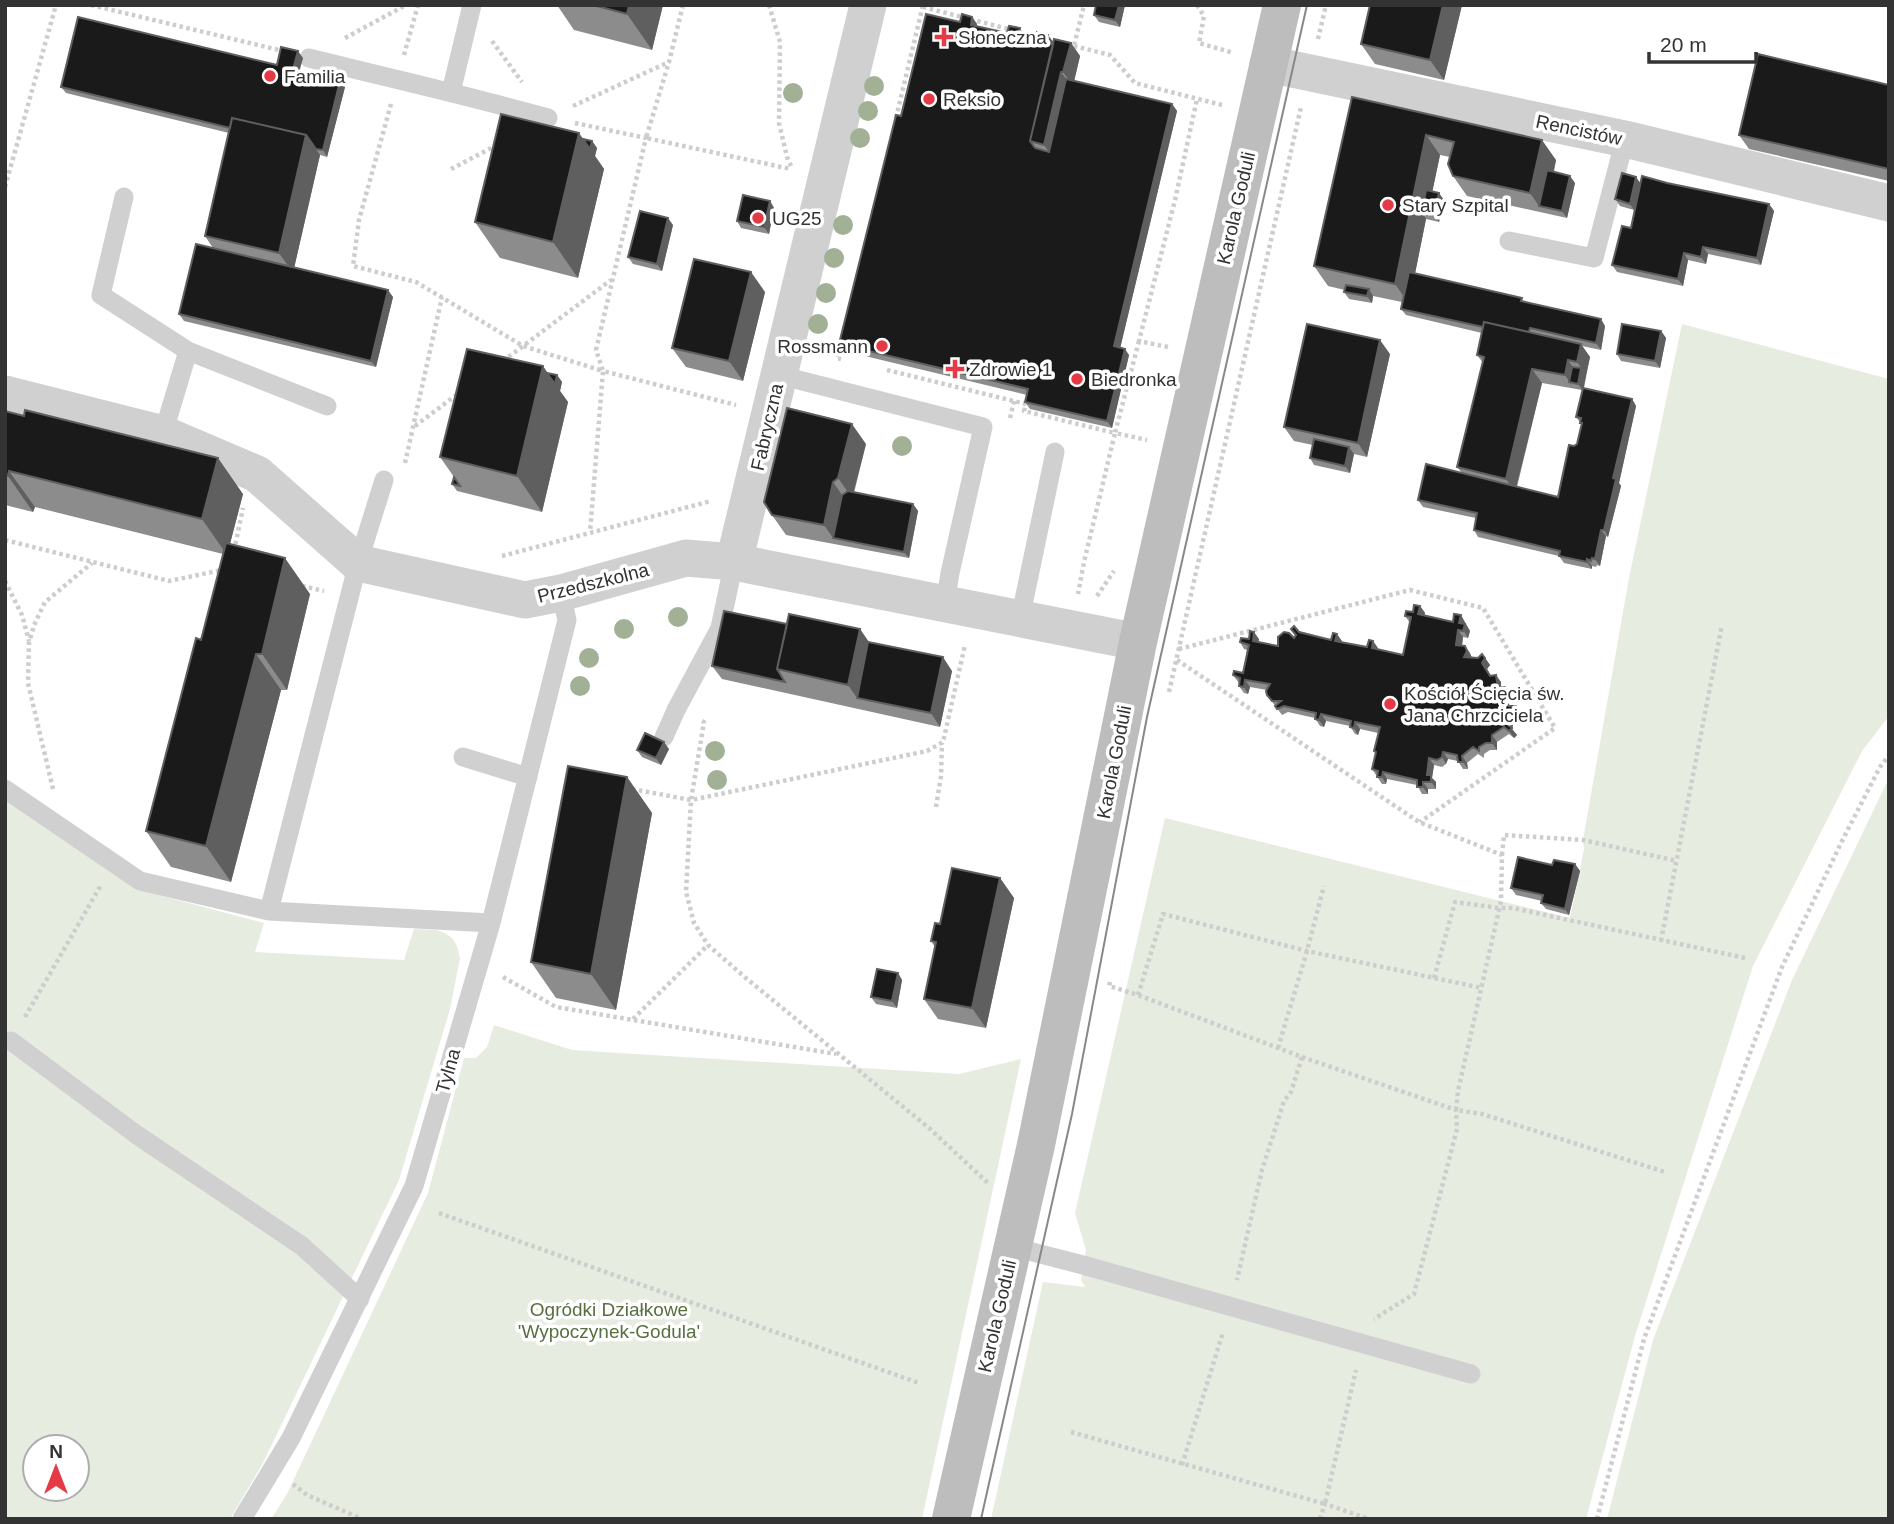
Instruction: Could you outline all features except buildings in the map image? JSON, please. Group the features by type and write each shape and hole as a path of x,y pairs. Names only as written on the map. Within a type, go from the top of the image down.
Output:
{"main road":[{"name":"Karola Goduli","path":"951,1519 1050,1076 1253,59 1282,5"}],"street":[{"name":"Fabryczna","path":"734,562 868,5"},
{"name":"Rencistów","path":"1253,59 1625,139 1889,203"},
{"name":"Przedszkolna","path":"5,394 163,434 257,474 354,580 526,600 561,593 686,558 734,562 1138,642"}],"lane":[{"path":"451,92 472,5"},
{"path":"309,58 548,118"},
{"path":"1509,242 1594,258 1625,139"},
{"path":"124,197 101,295 188,351 327,406"},
{"path":"163,434 188,351"},
{"path":"775,392 983,427 945,604"},
{"path":"1020,619 1055,452"},
{"path":"269,911 354,580 384,480"},
{"path":"664,737 720,628 734,562"},
{"name":"Tylna","path":"242,1519 291,1438 414,1186 491,923 568,620 561,593"},
{"path":"463,757 528,777"},
{"path":"5,789 140,881 269,911 491,923"},
{"path":"11,1041 137,1135 302,1246 359,1299"},
{"path":"1013,1247 1471,1374"}],"path":[{"path":"5,187 56,5"},
{"path":"91,5 309,58 406,5"},
{"path":"418,5 359,220 353,266 416,282 523,346 603,371 746,407 775,392"},
{"path":"590,532 603,371 596,350 646,138 683,5"},
{"path":"485,30 548,118 792,169 779,123 780,42 769,5"},
{"path":"1074,46 1084,5"},
{"path":"1197,5 1204,16 1199,43 1253,59"},
{"path":"895,121 923,6 1049,40"},
{"path":"1061,43 1110,55 1135,83 1219,104"},
{"path":"1086,599 1078,597 1084,562 1175,200 1197,99"},
{"path":"1168,696 1297,123"},
{"path":"501,362 611,279"},
{"path":"384,480 400,483 442,297"},
{"path":"843,332 836,358 849,361"},
{"path":"1139,341 1158,345"},
{"path":"875,368 1026,404 1024,411 1152,442"},
{"path":"415,426 469,386"},
{"path":"491,559 715,500"},
{"path":"233,555 244,503"},
{"path":"5,540 169,581 230,569"},
{"path":"29,642 45,602 92,562"},
{"path":"1094,600 1115,570"},
{"path":"296,584 354,580"},
{"path":"5,581 22,615 29,642 28,683 62,827"},
{"path":"1179,649 1410,590 1483,608 1555,728 1419,822"},
{"path":"1661,940 1722,625"},
{"path":"936,807 943,742 967,637"},
{"path":"1177,660 1419,822 1502,855"},
{"path":"676,710 704,722 691,800 686,892 694,923 708,945 929,1128 989,1184"},
{"path":"625,787 691,800 927,751 943,742"},
{"path":"1597,1519 1644,1339 1782,967 1842,841 1880,767 1889,755"},
{"path":"1320,1519 1362,1343 1374,1319 1414,1294 1457,1129 1458,1091 1501,901 1504,835 1583,840 1677,860"},
{"path":"11,1041 94,899 112,862"},
{"path":"1278,1048 1324,886"},
{"path":"1434,978 1455,902 1513,908 1745,958"},
{"path":"1138,995 1163,914 1307,951 1482,988"},
{"path":"633,1020 708,945"},
{"path":"1112,973 1109,986 1302,1057 1456,1110 1482,1114 1665,1172"},
{"path":"517,985 556,1007 838,1054"},
{"path":"1182,1465 1231,1306 1262,1170 1284,1101 1291,1091 1302,1057"},
{"path":"439,1213 919,1384"},
{"path":"1071,1432 1369,1519"},
{"path":"274,1468 307,1494 362,1519"}],"green space":[{"path":"1682,324 1889,379 1889,716 1862,751 1753,966 1635,1336 1586,1519 991,1519 1043,1282 1085,1287 1081,1280 1086,1250 1075,1213 1165,818 1570,918 1629,578"},
{"path":"1889,778 1889,1519 1607,1519 1653,1340 1792,980"},
{"path":"5,798 136,889 264,923 255,952 404,960 414,929 445,933 457,946 460,958 450,1009 399,1180 263,1463 230,1519 5,1519"},
{"name":"Ogródki Działkowe 'Wypoczynek-Godula'","path":"494,1025 572,1050 959,1074 1021,1059 922,1519 271,1519 287,1494 428,1193 464,1058 476,1058 487,1047"}],"tram line":[{"path":"981,1519 1072,1114 1147,717 1307,5"}],"place":[{"name":"Słoneczna","path":"944,37"},
{"name":"Familia","path":"270,76"},
{"name":"Reksio","path":"929,99"},
{"name":"Stary Szpital","path":"1388,205"},
{"name":"UG25","path":"758,218"},
{"name":"Rossmann","path":"882,346"},
{"name":"Zdrowie 1","path":"955,369"},
{"name":"Biedronka","path":"1077,379"},
{"name":"Kościół Ścięcia św. Jana Chrzciciela","path":"1390,704"}]}
